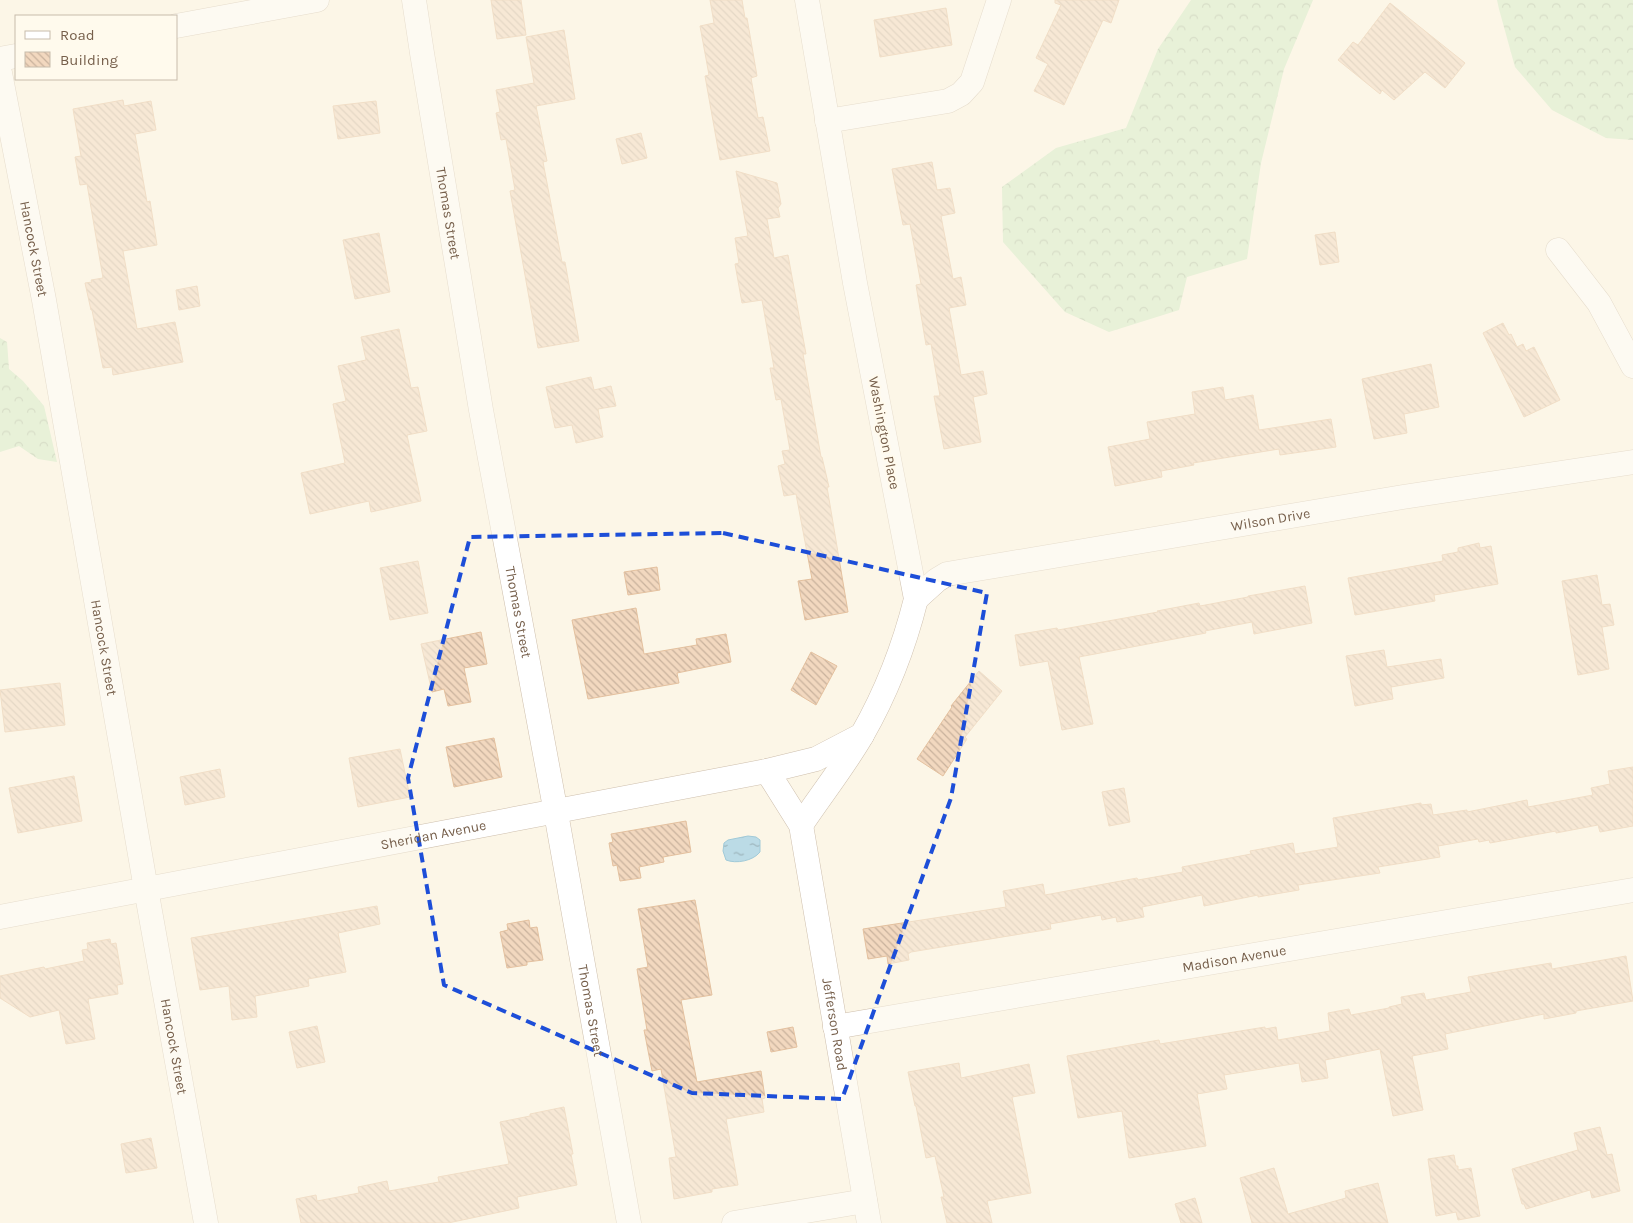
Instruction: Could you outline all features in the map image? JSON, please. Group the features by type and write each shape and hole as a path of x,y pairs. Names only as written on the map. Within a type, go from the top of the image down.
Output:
{"street":[{"path":"178,26 317,0"},
{"name":"Thomas Street","path":"414,0 481,410 556,812 629,1223"},
{"name":"Washington Place","path":"806,0 857,293 916,599 894,669 862,735"},
{"path":"827,121 948,101 961,94 972,82 999,0"},
{"path":"0,59 15,56"},
{"name":"Hancock Street","path":"0,74 44,300 206,1223"},
{"path":"1558,250 1600,303 1633,366"},
{"name":"Wilson Drive","path":"916,599 937,580 947,574 1403,497 1633,462"},
{"path":"801,825 862,735"},
{"name":"Sheridan Avenue","path":"0,917 767,772 816,759 862,735"},
{"name":"Jefferson Road","path":"767,772 801,825 867,1212"},
{"name":"Madison Avenue","path":"835,1027 1633,890"},
{"path":"734,1223 867,1212"}],"highlighted area":[{"path":"723,533 987,593 951,798 842,1099 692,1093 444,985 408,778 470,537"}],"green space":[{"path":"1191,0 1313,0 1284,69 1261,163 1247,259 1187,277 1179,310 1109,332 1065,312 1003,242 1002,187 1056,148 1126,128 1158,49"},
{"path":"1497,0 1633,0 1633,140 1606,138 1552,110 1515,67"},
{"path":"0,338 7,342 9,369 23,381 44,406 57,462 38,459 19,446 0,452"}],"water":[{"path":"748,836 756,837 760,840 760,852 753,858 744,861 726,860 723,851 724,843 728,840"}],"building":[{"path":"491,0 521,0 526,35 497,39"},
{"path":"710,0 742,0 757,76 751,78 758,118 763,117 770,151 720,160 705,76 709,75 700,26 714,23"},
{"path":"1055,0 1119,0 1111,23 1103,20 1064,105 1034,91 1048,64 1036,58 1061,5 1055,3"},
{"path":"1390,3 1465,63 1445,88 1425,72 1394,100 1382,90 1380,94 1338,60 1353,42 1358,45"},
{"path":"946,8 952,45 880,57 874,20"},
{"path":"564,30 575,99 536,106 547,161 543,162 562,262 565,262 579,341 538,348 510,191 515,190 506,139 501,140 496,113 500,112 496,90 534,83 526,37"},
{"path":"123,100 124,106 151,101 156,130 135,134 147,202 150,201 157,245 123,251 137,329 175,322 183,362 113,375 112,367 103,368 85,283 103,278 87,184 80,185 75,157 81,156 73,109"},
{"path":"376,101 380,133 338,139 333,106"},
{"path":"641,133 647,158 622,164 616,139"},
{"path":"932,162 937,190 950,188 955,213 941,216 953,279 961,277 966,305 949,308 961,375 983,371 987,394 973,397 981,442 944,449 934,396 940,396 931,344 926,345 916,285 921,284 910,224 903,225 892,169"},
{"path":"736,171 777,183 781,204 778,208 780,217 767,219 774,258 788,255 806,354 803,354 821,457 829,487 827,487 848,612 805,620 798,581 812,579 796,494 784,496 778,466 785,464 782,451 790,450 781,399 776,400 770,368 774,368 762,300 742,303 735,264 739,263 735,238 748,236"},
{"path":"1335,232 1339,262 1320,265 1315,235"},
{"path":"379,233 390,292 355,299 343,240"},
{"path":"197,286 200,306 179,310 176,290"},
{"path":"1503,323 1517,347 1523,344 1526,351 1534,347 1560,400 1524,417 1483,333"},
{"path":"399,329 411,388 418,387 427,431 407,435 421,501 371,512 369,501 310,514 301,473 345,463 333,404 346,401 338,366 366,360 361,337"},
{"path":"1431,364 1439,407 1404,414 1407,433 1374,439 1362,379"},
{"path":"591,377 594,390 611,386 616,406 598,409 603,437 576,443 572,425 555,428 546,387"},
{"path":"1223,387 1225,400 1253,395 1259,430 1331,419 1336,447 1280,455 1279,449 1193,463 1194,465 1161,471 1162,477 1115,486 1108,447 1150,439 1147,422 1195,414 1192,392"},
{"path":"1479,543 1480,548 1491,546 1498,584 1434,595 1435,601 1355,615 1348,578 1443,561 1442,555 1458,552 1458,548"},
{"path":"418,561 428,613 390,620 380,568"},
{"path":"657,567 660,590 628,595 624,572"},
{"path":"1597,575 1602,605 1610,604 1614,625 1602,627 1609,669 1578,675 1562,581"},
{"path":"1305,586 1312,623 1254,634 1252,622 1205,631 1206,633 1079,657 1093,724 1062,730 1048,661 1020,666 1015,635 1057,628 1058,630 1199,603 1200,606"},
{"path":"636,608 644,654 697,645 696,639 726,634 731,662 677,673 679,683 588,699 572,620"},
{"path":"481,632 487,664 464,668 471,702 448,706 444,689 432,692 421,644"},
{"path":"1384,650 1387,667 1441,659 1444,678 1391,687 1393,699 1355,706 1346,656"},
{"path":"811,652 837,666 816,705 791,690"},
{"path":"979,671 1002,691 965,737 967,739 943,776 917,759 951,706"},
{"path":"60,683 65,725 5,732 0,690"},
{"path":"494,738 502,777 454,787 446,747"},
{"path":"400,749 410,797 358,807 349,758"},
{"path":"1633,767 1633,826 1600,832 1598,825 1490,843 1489,840 1479,842 1478,839 1438,846 1440,857 1378,867 1380,873 1298,885 1299,890 1258,897 1258,895 1204,906 1202,895 1142,907 1144,917 1117,922 1116,917 1102,920 1101,915 1050,924 1051,929 911,952 908,954 909,960 888,964 887,956 868,959 863,929 1006,907 1003,891 1043,884 1045,895 1137,878 1138,880 1183,872 1182,867 1251,854 1250,851 1293,843 1295,854 1338,847 1333,818 1421,803 1421,805 1431,804 1433,815 1467,810 1467,812 1527,800 1528,807 1593,795 1591,788 1610,784 1608,771"},
{"path":"220,769 225,797 185,805 180,777"},
{"path":"74,776 82,821 18,833 9,788"},
{"path":"1124,788 1130,822 1109,826 1102,792"},
{"path":"686,821 691,852 663,857 664,862 639,867 641,878 620,881 617,865 613,866 609,843 613,842 611,834"},
{"path":"695,900 712,995 681,1000 697,1082 761,1071 765,1098 762,1099 764,1112 726,1119 738,1185 712,1189 712,1192 674,1199 669,1158 676,1157 661,1069 652,1071 644,1030 647,1030 637,969 648,967 638,909"},
{"path":"377,906 380,924 338,933 346,972 308,979 309,986 255,996 257,1017 232,1020 229,986 200,990 191,938"},
{"path":"529,920 530,928 537,927 543,960 527,962 527,965 507,968 500,932 508,930 507,924"},
{"path":"110,939 111,944 116,943 123,984 117,985 118,994 88,999 95,1039 66,1044 59,1010 30,1017 0,998 0,976 84,961 82,950 88,949 87,943"},
{"path":"1626,956 1633,1001 1544,1019 1544,1014 1445,1034 1448,1049 1412,1056 1423,1110 1393,1116 1380,1049 1325,1060 1328,1078 1302,1082 1299,1063 1224,1075 1227,1089 1197,1094 1206,1146 1129,1158 1122,1111 1078,1118 1067,1056 1159,1040 1160,1044 1265,1027 1265,1029 1276,1027 1278,1040 1330,1031 1328,1013 1349,1009 1351,1015 1389,1008 1402,1004 1401,997 1424,993 1426,1000 1471,992 1468,977 1551,963 1552,969"},
{"path":"317,1026 325,1062 297,1068 289,1032"},
{"path":"793,1027 797,1047 771,1052 767,1032"},
{"path":"959,1063 961,1078 1029,1064 1035,1093 1012,1097 1031,1193 987,1201 992,1223 947,1223 941,1197 944,1197 935,1156 926,1158 908,1072"},
{"path":"564,1107 577,1185 517,1197 519,1208 448,1223 301,1223 296,1199 316,1195 317,1201 359,1193 358,1187 387,1181 389,1191 439,1182 438,1177 509,1164 500,1122"},
{"path":"1600,1127 1607,1155 1612,1154 1620,1191 1592,1198 1590,1190 1526,1209 1524,1204 1522,1204 1512,1169 1578,1150 1574,1133"},
{"path":"151,1138 157,1168 126,1173 121,1144"},
{"path":"1454,1155 1458,1170 1471,1168 1480,1216 1458,1220 1456,1212 1436,1216 1428,1159"},
{"path":"1274,1168 1288,1214 1346,1198 1345,1191 1378,1183 1388,1223 1252,1223 1240,1178"},
{"path":"1195,1198 1202,1223 1181,1223 1175,1204"}]}
